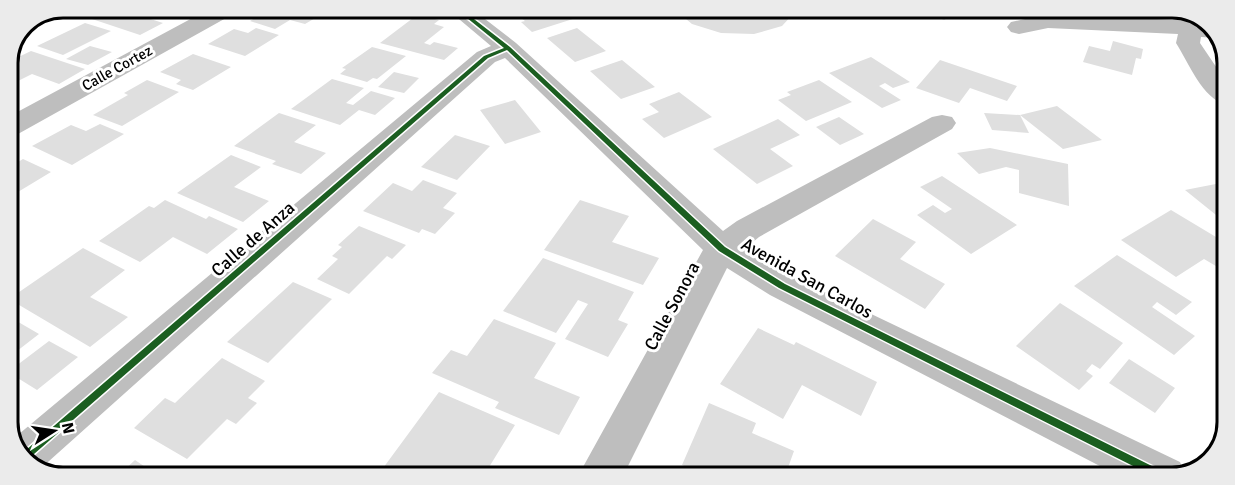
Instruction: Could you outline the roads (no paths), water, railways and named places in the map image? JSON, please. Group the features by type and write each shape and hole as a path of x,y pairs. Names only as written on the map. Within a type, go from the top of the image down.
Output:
{"street":[{"name":"Calle Cortez","path":"18,117 208,18"},
{"name":"Avenida San Carlos","path":"470,18 508,48 722,249 782,286 1144,467"},
{"path":"1019,27 1048,21 1162,25 1187,20"},
{"path":"1189,21 1188,43 1217,88"},
{"name":"Calle de Anza","path":"29,452 486,57 508,48"},
{"name":"Calle Sonora","path":"605,467 704,278 722,249 748,229 942,123"}]}
